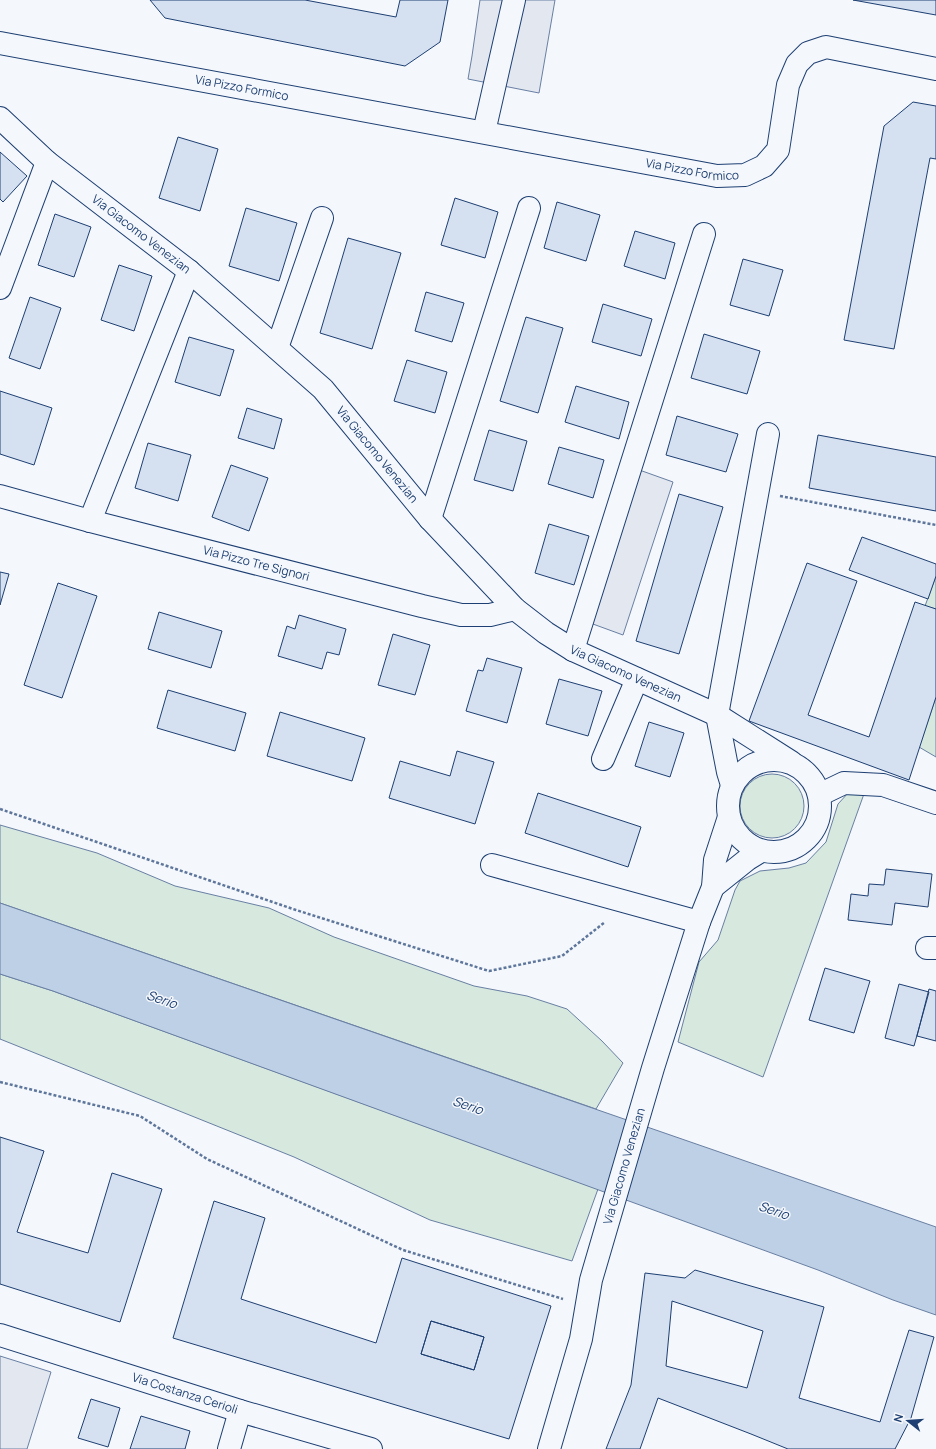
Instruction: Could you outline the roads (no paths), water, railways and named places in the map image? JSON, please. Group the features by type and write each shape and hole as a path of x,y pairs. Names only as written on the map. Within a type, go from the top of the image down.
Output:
{"street":[{"path":"484,132 514,0"},
{"name":"Via Pizzo Formico","path":"0,43 718,176 745,175 764,166 778,150 788,86 797,64 808,52 826,47 936,69"},
{"name":"Via Giacomo Venezian","path":"0,118 47,162 189,271 323,389 430,519 515,609 546,633 573,650 717,715 732,785"},
{"path":"0,288 47,162"},
{"path":"430,519 529,208"},
{"path":"277,348 322,218"},
{"path":"573,650 704,234"},
{"path":"90,521 189,271"},
{"path":"768,434 717,715 747,736 791,762"},
{"name":"Via Pizzo Tre Signori","path":"0,496 90,521 461,615 490,615 515,609"},
{"path":"603,759 637,679"},
{"name":"Via Giacomo Venezian","path":"777,759 791,762 804,770 814,781 819,795 820,811 815,826 806,839 792,848 777,852 761,851 746,843 735,832 729,817 727,806 728,796 732,785 740,774 751,765 764,760 777,759"},
{"path":"819,795 844,783 883,785 930,802"},
{"name":"Via Giacomo Venezian","path":"549,1449 581,1339 592,1280 653,1068 699,922 713,887 715,860 729,817"},
{"name":"Via Giacomo Venezian","path":"713,887 748,859 761,851"},
{"path":"492,865 699,922"},
{"name":"Via Costanza Cerioli","path":"0,1335 371,1449"},
{"path":"229,1449 240,1410"}],"water":[{"name":"Serio","path":"0,903 936,1227 936,1315 893,1300 818,1270 53,991 0,974"}]}
